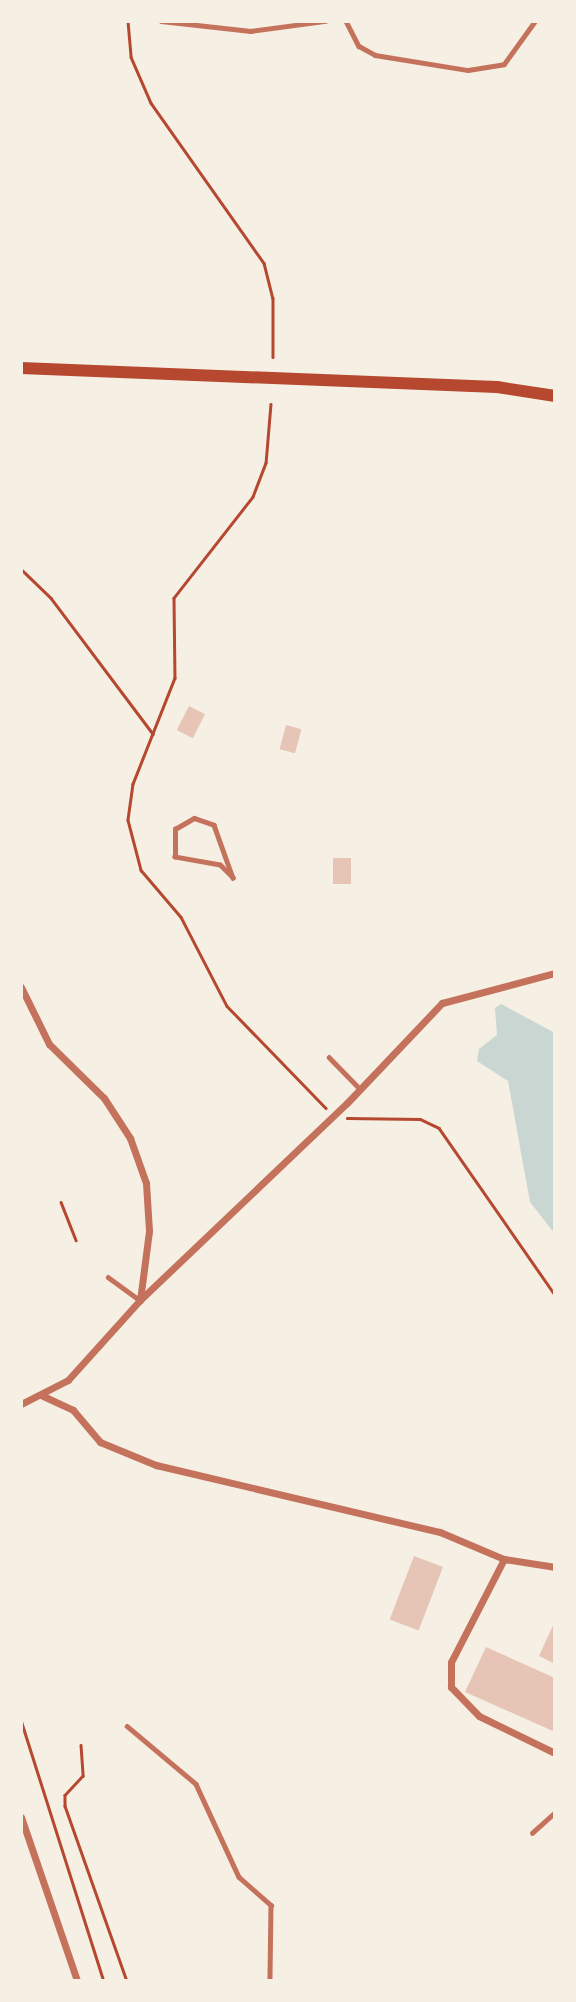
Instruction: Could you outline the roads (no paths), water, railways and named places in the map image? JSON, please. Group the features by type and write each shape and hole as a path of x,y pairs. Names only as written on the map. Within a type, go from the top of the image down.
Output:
{"main road":[{"path":"21,368 78,375 497,387 555,396"}],"street":[{"path":"21,1404 43,1396 68,1380 140,1300 336,1115 442,1003 555,973"},
{"path":"21,987 41,1032 114,1110 136,1152 149,1215 140,1300"},
{"path":"43,1396 73,1410 97,1441 127,1455 219,1484 440,1532 504,1559 555,1567"},
{"path":"504,1559 451,1662 451,1687 479,1716 555,1753"},
{"path":"21,1817 77,1981"}],"lane":[{"path":"162,21 250,31 325,21"},
{"path":"346,21 359,46 375,55 468,70 504,64 535,21"},
{"path":"194,818 209,821 233,878 220,865 180,862 171,850 175,829 194,818"},
{"path":"329,1057 360,1090"},
{"path":"108,1277 140,1300"},
{"path":"127,1726 196,1784 239,1877 271,1905 270,1980"},
{"path":"532,1833 555,1812"}]}
